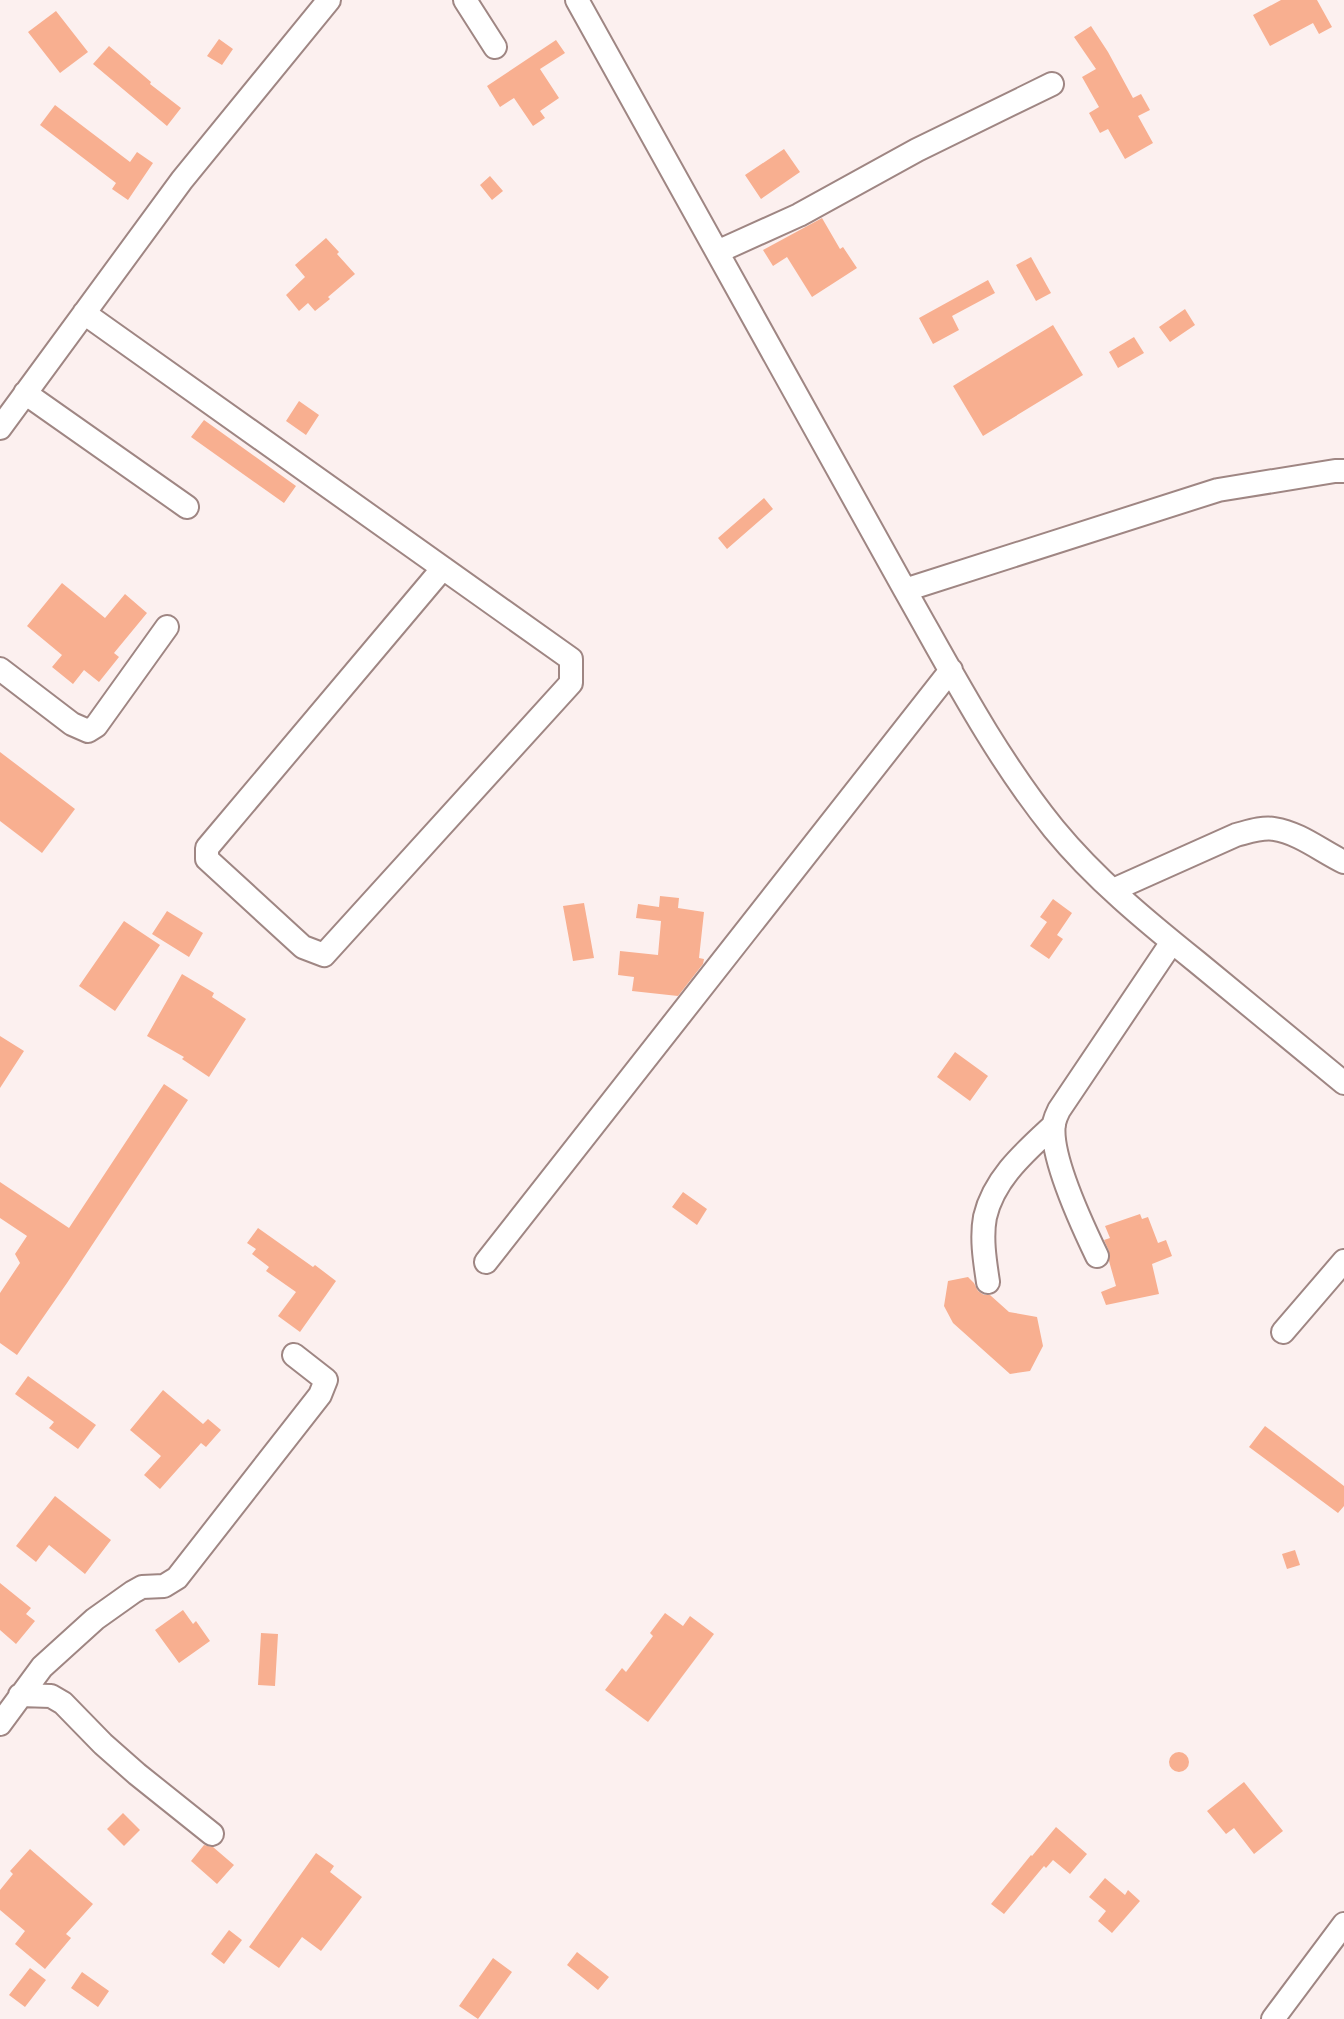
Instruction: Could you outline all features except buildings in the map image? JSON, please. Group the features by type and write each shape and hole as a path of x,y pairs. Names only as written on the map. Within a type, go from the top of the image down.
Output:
{"street":[{"path":"0,428 182,180 329,0"},
{"path":"465,0 495,47"},
{"path":"577,0 905,590 951,670 1023,786 1054,829 1090,869 1172,942 1344,1083"},
{"path":"717,252 799,214 917,150 1052,84"},
{"path":"84,313 571,659 572,683 324,955 303,947 207,859 207,848 442,568"},
{"path":"25,393 187,507"},
{"path":"905,590 1218,490 1344,471"},
{"path":"0,669 72,724 88,731 96,726 167,627"},
{"path":"486,1262 951,670"},
{"path":"1113,890 1236,835 1273,828 1292,834 1344,862"},
{"path":"1097,1256 1074,1206 1056,1148 1054,1125 1059,1110 1172,942"},
{"path":"988,1282 984,1253 985,1218 994,1191 1015,1162 1054,1125"},
{"path":"1283,1332 1344,1261"},
{"path":"0,1724 42,1666 96,1619 142,1587 164,1586 177,1578 320,1395 326,1380 294,1355"},
{"path":"20,1695 51,1696 63,1703 128,1766 212,1834"},
{"path":"1273,2019 1344,1924"}]}
